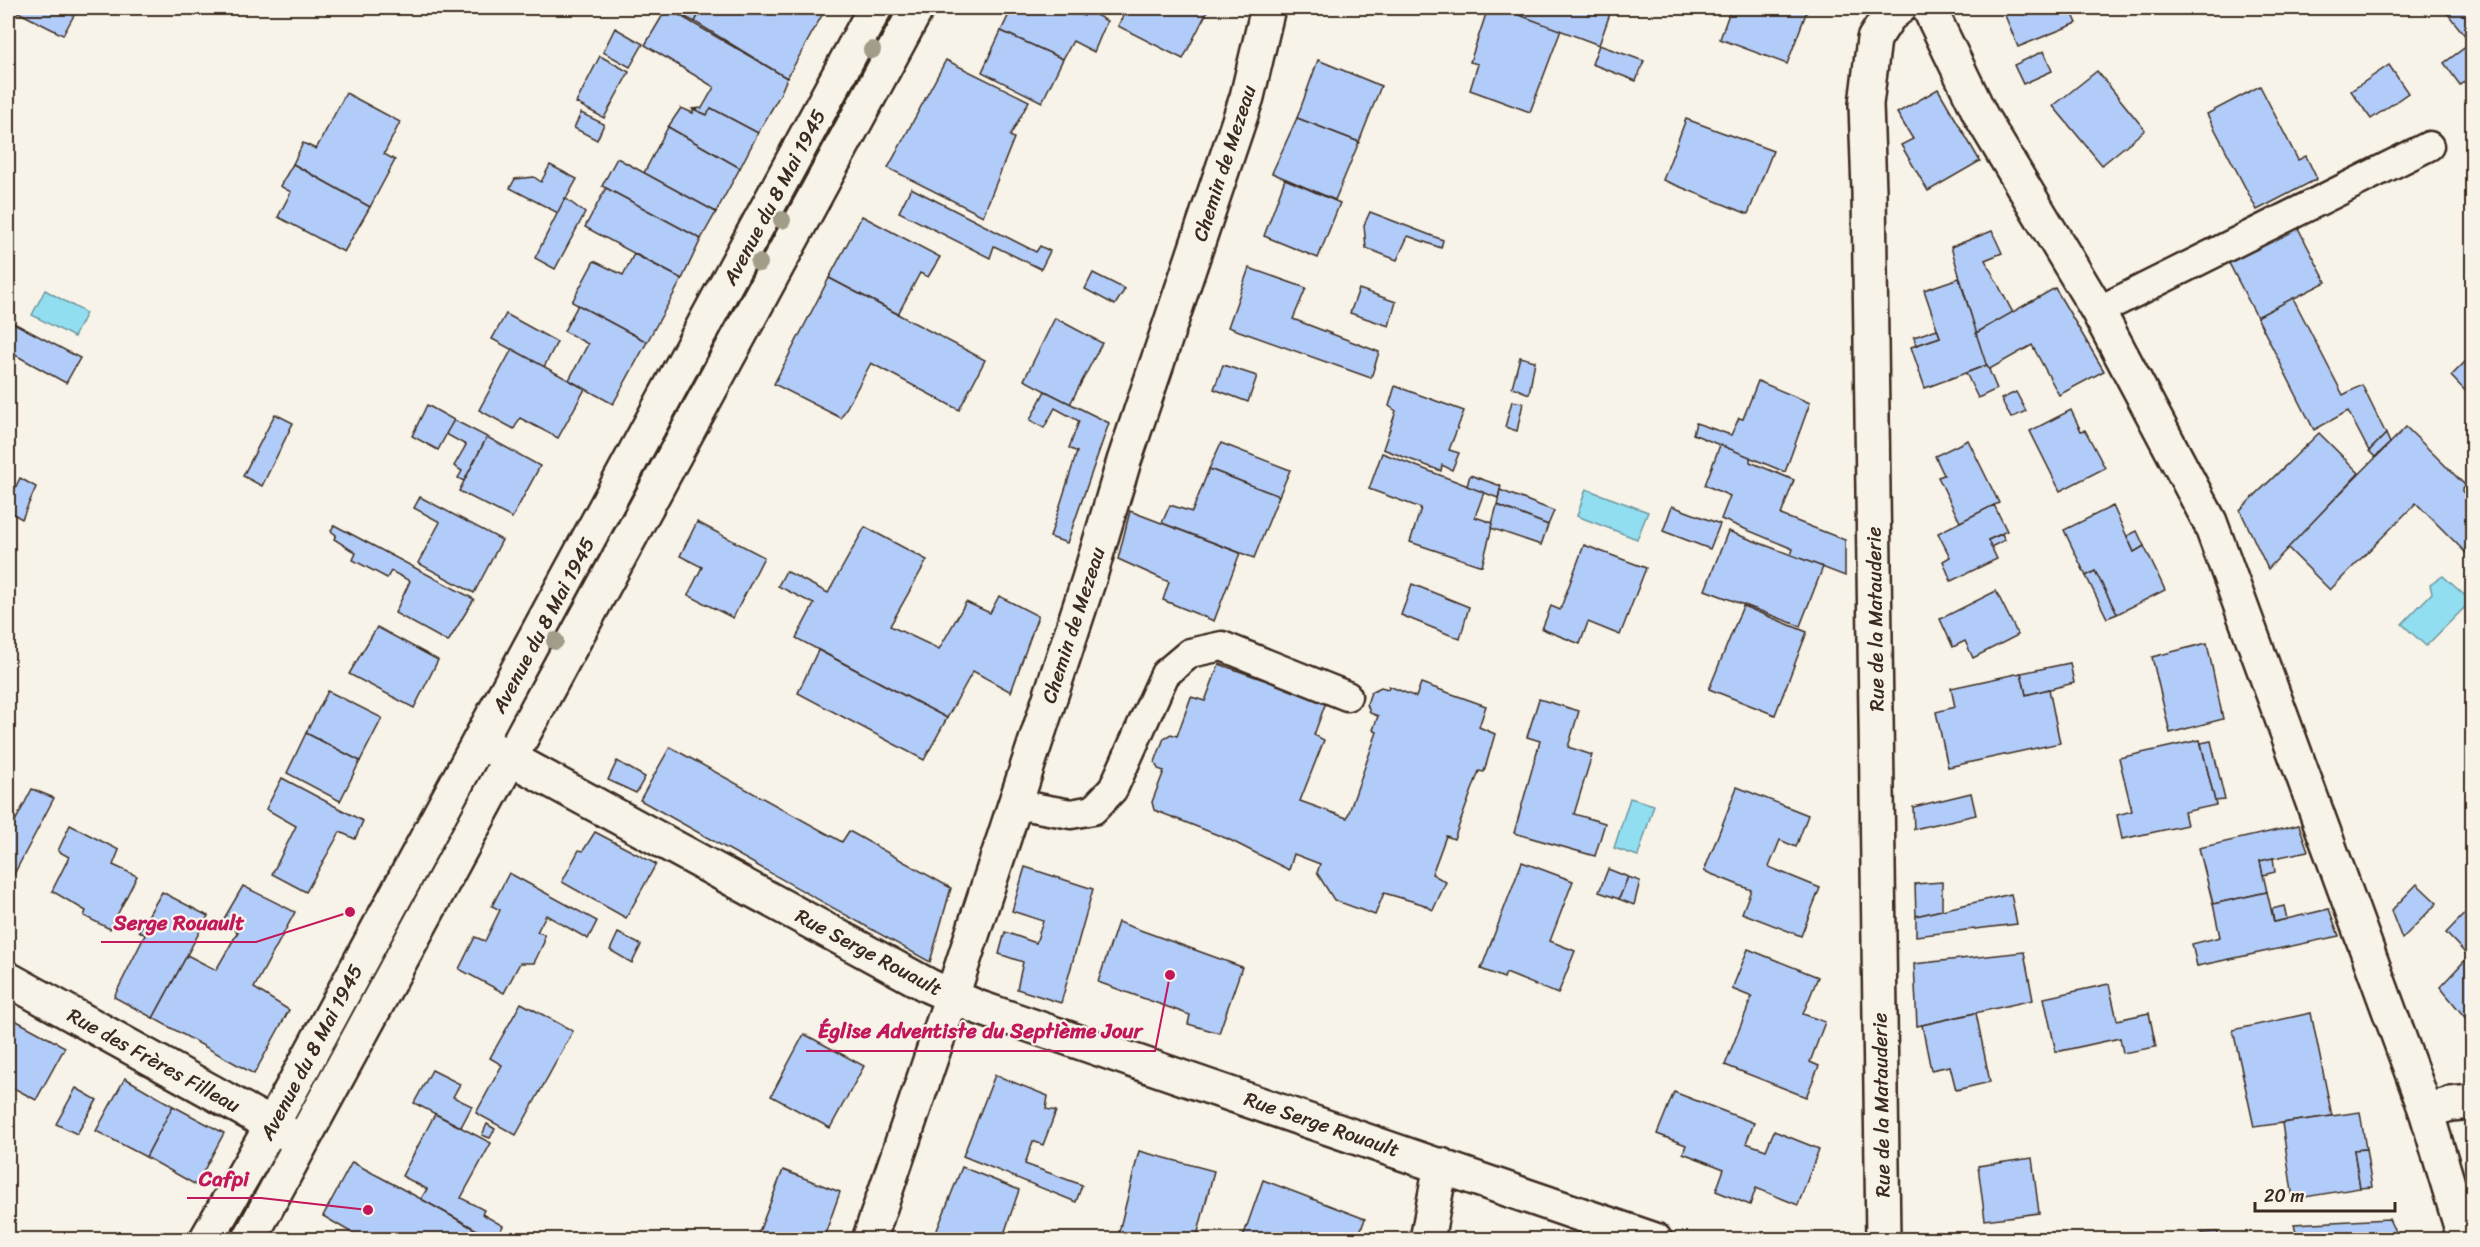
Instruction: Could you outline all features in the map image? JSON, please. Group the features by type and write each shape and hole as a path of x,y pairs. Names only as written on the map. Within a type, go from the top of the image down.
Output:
{"street":[{"name":"Avenue du 8 Mai 1945","path":"206,1239 272,1125 875,8"},
{"name":"Avenue du 8 Mai 1945","path":"249,1239 509,756 575,639 917,8"},
{"name":"Chemin de Mezeau","path":"869,1239 952,996 1089,579 1124,461 1248,97 1268,8"},
{"name":"Rue de la Matauderie","path":"1883,1239 1866,104 1874,39 1889,16 1899,8"},
{"path":"1929,8 1981,116 2098,312 2210,522 2426,1111 2464,1239"},
{"name":"Rue Serge Rouault","path":"480,741 929,986 977,1007 1655,1239"},
{"name":"Rue des Frères Filleau","path":"8,979 301,1141"},
{"path":"2426,1111 2451,1104 2472,1102"},
{"path":"1427,1239 1441,1165"}],"lane":[{"path":"2098,312 2429,147"},
{"path":"1015,804 1071,814 1093,810 1113,789 1165,674 1190,653 1222,646 1347,696"}],"water":[{"path":"45,290 86,313 74,337 32,315"},
{"path":"1586,489 1648,512 1637,539 1577,516"},
{"path":"2443,576 2471,601 2426,646 2402,624 2432,593 2430,585"},
{"path":"1630,798 1654,805 1638,856 1614,848"}],"building":[{"path":"10,8 78,8 63,35"},
{"path":"667,8 787,78 758,133 711,108 707,115 693,109 702,108 714,87 645,45"},
{"path":"687,8 702,8 695,22 683,16"},
{"path":"702,8 826,8 787,78 695,22"},
{"path":"1012,8 1067,8 1084,16 1087,10 1107,21 1094,52 1073,41 1063,59 1001,31"},
{"path":"1127,8 1209,8 1183,59 1118,26"},
{"path":"1488,8 1501,8 1561,30 1530,112 1470,90 1478,64 1470,62"},
{"path":"1501,8 1612,8 1599,45"},
{"path":"1731,8 1757,11 1758,8 1808,8 1787,64 1720,39"},
{"path":"2002,8 2070,8 2077,23 2018,47"},
{"path":"2443,8 2472,8 2472,75 2460,85 2444,63 2471,43"},
{"path":"615,28 643,44 630,67 603,52"},
{"path":"1001,31 1063,59 1042,102 982,72"},
{"path":"1599,45 1644,61 1636,81 1592,64"},
{"path":"2044,51 2052,71 2023,84 2014,65"},
{"path":"600,56 629,72 604,118 576,103"},
{"path":"946,60 1029,101 1010,136 1014,138 983,216 888,168"},
{"path":"1318,60 1381,86 1359,142 1297,118"},
{"path":"2389,65 2408,93 2371,119 2351,91"},
{"path":"2097,71 2145,130 2102,165 2053,106"},
{"path":"2260,86 2298,160 2306,156 2317,179 2257,210 2207,114"},
{"path":"1938,89 1980,161 1928,191 1901,145 1913,139 1897,113"},
{"path":"346,93 400,122 384,154 395,160 370,207 293,164 303,143 316,149"},
{"path":"681,108 693,113 693,109 707,115 711,108 758,133 740,168 668,127"},
{"path":"581,113 604,124 597,140 574,128"},
{"path":"1297,118 1359,142 1335,200 1272,173"},
{"path":"1686,119 1773,151 1748,214 1663,180"},
{"path":"668,127 740,168 716,212 644,173"},
{"path":"617,158 716,212 701,239 602,186"},
{"path":"293,164 370,207 344,252 278,217 291,192 280,186"},
{"path":"550,165 577,179 558,213 510,188 515,179 534,177 541,182"},
{"path":"1285,179 1340,203 1318,258 1264,236"},
{"path":"606,188 701,239 682,279 585,227"},
{"path":"911,188 1036,252 1040,246 1050,251 1041,269 994,246 990,258 899,212"},
{"path":"565,198 585,213 555,269 535,258"},
{"path":"1370,212 1443,240 1441,248 1408,236 1397,260 1366,248 1364,225"},
{"path":"862,216 940,257 928,277 920,273 898,314 829,278"},
{"path":"2298,228 2326,282 2257,317 2229,263"},
{"path":"1992,231 2002,253 1985,260 2013,313 1976,333 1951,247"},
{"path":"634,254 682,279 647,342 572,302 594,261 623,275"},
{"path":"1249,268 1306,288 1293,319 1379,352 1371,378 1228,327"},
{"path":"1093,273 1125,289 1115,305 1085,289"},
{"path":"829,278 985,360 959,410 871,363 841,418 774,384"},
{"path":"1959,278 1987,365 1925,388 1911,347 1940,337 1924,290"},
{"path":"2055,288 2104,371 2059,395 2032,345 1988,370 1976,333"},
{"path":"1359,289 1396,302 1389,326 1350,313"},
{"path":"2293,298 2343,395 2362,385 2386,434 2369,451 2348,411 2314,430 2257,317"},
{"path":"578,305 647,342 613,404 569,380 588,344 564,331"},
{"path":"506,314 557,342 544,367 492,339"},
{"path":"1055,318 1102,343 1070,404 1024,380"},
{"path":"8,320 80,358 66,383 8,351"},
{"path":"1937,329 1940,337 1916,345 1914,337"},
{"path":"512,349 585,389 558,438 520,418 514,429 479,410"},
{"path":"2472,355 2472,398 2451,376"},
{"path":"1520,357 1535,361 1529,394 1512,387"},
{"path":"1223,365 1257,376 1248,402 1214,389"},
{"path":"1987,365 1997,389 1978,398 1966,373"},
{"path":"1758,381 1810,403 1785,472 1693,434 1696,423 1731,435 1739,418 1743,419"},
{"path":"1395,386 1464,411 1449,450 1459,453 1452,470 1442,465 1441,471 1383,449 1396,411 1389,406"},
{"path":"1045,391 1109,423 1067,543 1050,537 1077,452 1069,448 1079,421 1055,408 1044,428 1030,420"},
{"path":"2016,392 2026,411 2011,418 2001,399"},
{"path":"1512,401 1523,403 1517,431 1505,427"},
{"path":"427,405 454,420 438,450 412,436"},
{"path":"2071,410 2081,431 2085,430 2105,468 2060,491 2030,431"},
{"path":"275,414 293,423 262,486 243,476"},
{"path":"454,420 487,437 464,481 458,478 462,471 454,466 466,445 446,434"},
{"path":"2406,427 2467,487 2462,491 2472,502 2472,559 2416,503 2330,590 2287,547"},
{"path":"2319,433 2359,473 2268,569 2240,510"},
{"path":"2386,434 2390,443 2375,457 2369,451"},
{"path":"487,437 540,466 512,518 459,491"},
{"path":"1968,440 1999,503 1960,522 1938,477 1944,475 1935,456"},
{"path":"1221,443 1290,470 1279,496 1209,469"},
{"path":"1720,445 1750,457 1750,462 1794,480 1781,515 1845,540 1845,576 1791,555 1793,549 1721,519 1730,496 1705,485"},
{"path":"1382,453 1484,492 1475,517 1493,523 1482,566 1410,542 1421,508 1369,489"},
{"path":"1209,469 1279,496 1254,558 1162,523 1170,505 1192,512"},
{"path":"1470,475 1501,486 1498,498 1467,486"},
{"path":"20,478 36,487 22,519 8,511 8,503"},
{"path":"1500,490 1554,511 1548,525 1497,505"},
{"path":"420,497 502,540 474,593 418,563 440,522 414,508"},
{"path":"1497,505 1548,525 1541,545 1491,528"},
{"path":"1994,505 2007,531 1988,540 1997,559 1951,581 1943,561 1950,557 1938,533"},
{"path":"1672,506 1720,524 1710,549 1663,531"},
{"path":"2113,506 2134,552 2144,546 2165,590 2117,614 2095,571 2086,576 2064,530"},
{"path":"1130,511 1240,553 1214,621 1163,600 1169,582 1118,559"},
{"path":"697,522 764,557 733,618 688,595 702,567 680,556"},
{"path":"334,525 474,599 448,642 395,613 410,581 391,571 387,578 353,560 356,553 334,539 336,535 331,531"},
{"path":"865,527 927,560 890,626 939,649 966,602 990,613 999,596 1038,616 1011,692 973,671 947,718 796,638 814,604 778,586 786,571 828,593"},
{"path":"1728,531 1823,567 1800,626 1705,590"},
{"path":"2137,531 2144,546 2134,552 2127,536"},
{"path":"2002,534 2005,540 1991,547 1988,540"},
{"path":"1584,545 1646,568 1620,635 1588,622 1580,644 1542,629 1551,606 1560,610"},
{"path":"2095,571 2117,614 2107,618 2086,576"},
{"path":"1412,584 1469,607 1460,639 1401,615"},
{"path":"1996,591 2018,635 1973,658 1965,641 1953,647 1940,619"},
{"path":"1743,606 1807,632 1775,715 1709,689"},
{"path":"377,627 438,660 414,708 349,674"},
{"path":"2207,643 2223,719 2170,733 2152,657"},
{"path":"818,650 947,718 924,760 798,693"},
{"path":"2070,663 2074,683 2026,695 2021,673"},
{"path":"1219,664 1326,702 1314,735 1324,740 1300,801 1347,818 1377,732 1373,730 1378,716 1370,713 1367,704 1371,692 1381,687 1388,689 1389,686 1416,697 1421,683 1486,706 1479,727 1495,734 1484,772 1479,771 1454,839 1446,836 1432,874 1446,882 1433,910 1422,904 1384,893 1375,915 1334,900 1317,873 1320,864 1294,854 1289,870 1228,839 1154,810 1152,802 1164,771 1158,769 1155,762 1164,738 1171,734 1177,736 1191,697 1205,701"},
{"path":"2021,673 2026,695 2049,689 2060,743 1948,767 1936,712 1955,707 1951,688"},
{"path":"328,691 382,718 360,761 306,733"},
{"path":"1539,699 1579,711 1568,747 1592,755 1574,814 1605,823 1595,856 1514,833 1540,741 1527,737"},
{"path":"306,733 360,761 340,801 287,773"},
{"path":"2200,740 2216,805 2184,812 2187,825 2122,839 2117,815 2132,811 2119,758"},
{"path":"2211,741 2225,800 2215,801 2201,743"},
{"path":"670,747 842,842 849,831 951,888 930,962 640,800"},
{"path":"617,761 645,777 636,793 608,780"},
{"path":"282,778 363,821 355,839 340,832 306,892 272,874 296,826 266,809"},
{"path":"1737,787 1808,815 1796,847 1780,840 1769,867 1820,888 1801,936 1742,913 1751,890 1704,871"},
{"path":"32,789 54,798 12,878 8,876 8,835"},
{"path":"1971,793 1976,815 1914,829 1913,807"},
{"path":"70,825 119,850 113,865 137,876 110,929 84,916 86,911 52,891 69,857 58,851"},
{"path":"2299,825 2308,851 2260,861 2267,892 2213,904 2199,848"},
{"path":"595,832 656,864 626,918 562,882 579,850 583,851"},
{"path":"2273,858 2275,872 2263,875 2260,861"},
{"path":"1522,862 1573,881 1550,941 1575,951 1558,994 1506,973 1504,978 1481,969"},
{"path":"1025,867 1093,889 1061,1003 1017,989 1023,962 999,954 1005,932 1036,943 1043,921 1012,911"},
{"path":"1608,869 1628,877 1619,899 1599,892"},
{"path":"509,873 597,921 588,939 546,915 537,932 544,934 544,942 534,963 520,963 504,993 459,969 475,937 485,941 500,910 492,906"},
{"path":"1628,877 1640,881 1634,905 1619,899"},
{"path":"1942,882 1942,910 1916,916 1915,884"},
{"path":"2417,884 2437,903 2402,939 2391,911"},
{"path":"243,886 295,912 254,988 289,1010 254,1074 153,1018 187,955 216,970 238,932 222,922"},
{"path":"162,892 208,916 153,1018 114,997 145,935 139,931"},
{"path":"2267,892 2274,922 2329,909 2339,936 2197,966 2192,944 2220,937 2213,904"},
{"path":"2011,894 2017,924 1916,936 1916,916"},
{"path":"2284,906 2287,919 2274,922 2272,909"},
{"path":"2472,906 2472,953 2469,957 2446,933"},
{"path":"1118,922 1242,967 1219,1033 1188,1024 1190,1015 1098,982"},
{"path":"618,933 641,945 632,963 610,950"},
{"path":"1748,949 1818,977 1803,1014 1825,1022 1810,1062 1819,1066 1806,1097 1725,1065 1752,997 1732,989"},
{"path":"2024,952 2033,1000 1917,1026 1914,964"},
{"path":"2472,953 2472,1026 2440,987"},
{"path":"2109,984 2117,1020 2149,1013 2156,1047 2123,1053 2120,1038 2056,1052 2044,998"},
{"path":"521,1003 573,1031 516,1135 476,1113 502,1065 490,1058"},
{"path":"1976,1013 1990,1082 1956,1090 1950,1066 1931,1070 1922,1025"},
{"path":"2311,1013 2332,1116 2254,1127 2233,1030"},
{"path":"13,1019 65,1047 36,1100 8,1085 8,1030"},
{"path":"804,1034 864,1066 830,1128 771,1096"},
{"path":"432,1070 460,1084 453,1097 472,1106 461,1127 414,1103"},
{"path":"995,1075 1048,1096 1046,1109 1056,1111 1043,1145 1033,1141 1025,1164 1082,1185 1076,1202 963,1156"},
{"path":"125,1078 173,1106 146,1157 96,1131"},
{"path":"76,1088 97,1100 77,1134 56,1124"},
{"path":"1674,1092 1754,1123 1746,1143 1766,1150 1774,1131 1819,1149 1798,1205 1756,1188 1750,1205 1716,1191 1724,1169 1683,1153 1686,1145 1657,1134"},
{"path":"173,1106 224,1133 196,1185 146,1157"},
{"path":"2360,1112 2366,1149 2354,1150 2360,1188 2293,1199 2282,1123"},
{"path":"435,1114 491,1143 461,1198 484,1210 482,1214 503,1226 495,1240 421,1199 427,1189 402,1176"},
{"path":"487,1124 495,1129 490,1138 482,1135"},
{"path":"2366,1149 2372,1187 2360,1188 2354,1150"},
{"path":"1139,1151 1214,1171 1196,1240 1117,1240"},
{"path":"2032,1158 2039,1213 1985,1220 1978,1166"},
{"path":"352,1162 494,1240 364,1240 323,1216"},
{"path":"962,1167 1019,1190 1002,1240 933,1240"},
{"path":"783,1170 840,1192 823,1240 763,1240 757,1237"},
{"path":"1263,1180 1365,1219 1357,1240 1242,1240"},
{"path":"2389,1219 2399,1240 2298,1240 2294,1224"},
{"path":"2218,1232 2219,1240 2202,1240 2202,1233"}],"place":[{"name":"Serge Rouault","path":"350,912"},
{"name":"Église Adventiste du Septième Jour","path":"1170,975"},
{"name":"Cafpi","path":"368,1210"}]}
